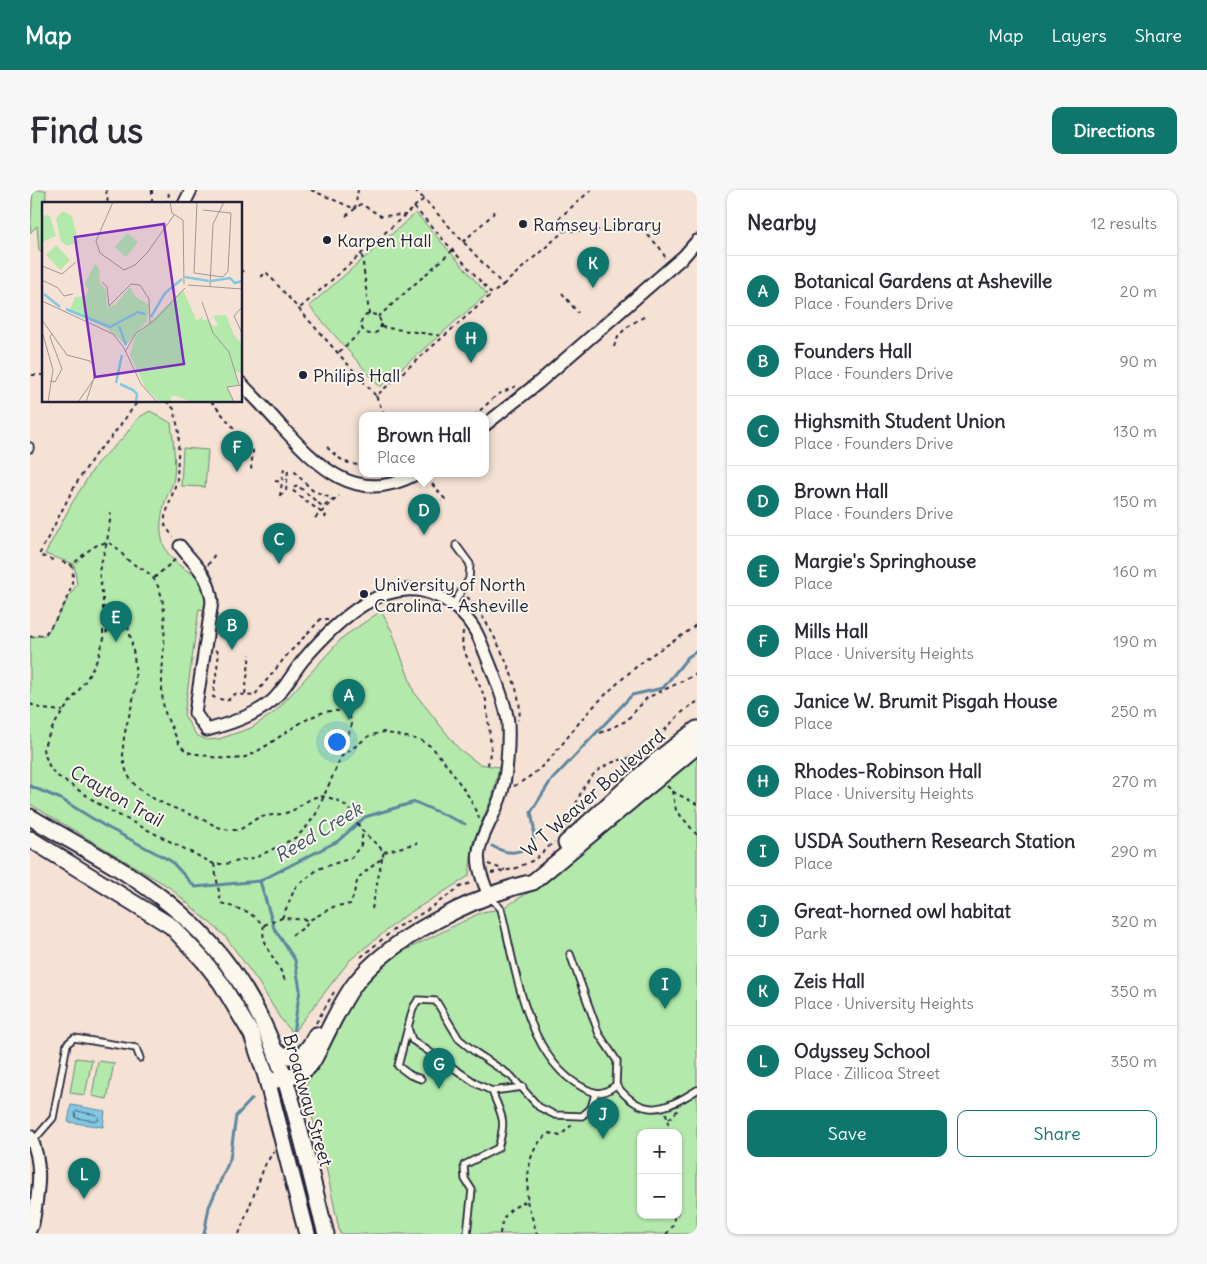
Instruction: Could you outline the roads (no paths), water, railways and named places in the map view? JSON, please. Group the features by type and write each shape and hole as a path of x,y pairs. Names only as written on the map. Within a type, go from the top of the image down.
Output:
{"main road":[{"name":"W T Weaver Boulevard","path":"513,887 697,729"},
{"name":"W T Weaver Boulevard","path":"277,1052 292,1058 307,1050 334,1002 354,985 380,958 413,934 513,887 534,882 697,746"},
{"name":"Broadway Street","path":"30,817 130,877 180,913 206,938 238,978 256,1008 277,1052 326,1234"},
{"name":"Broadway Street","path":"30,839 161,919 184,938 203,960 239,1010 252,1035 268,1082 306,1234"},
{"name":"W T Weaver Boulevard","path":"268,1082 306,1069 311,1064 354,985"}],"street":[{"path":"185,202 190,190"},
{"path":"489,422 538,383 684,256 697,241"},
{"path":"242,384 308,455 339,479 356,485 373,486 396,482 408,477"},
{"path":"182,548 204,572 211,587 212,602 195,713 207,730 234,723 272,701 305,659 342,620 394,590 406,588 427,591 455,607 475,630 488,659 508,722 501,796 479,844 477,860 481,878 490,897"},
{"path":"30,1230 33,1224 39,1182 38,1157 31,1138"}],"lane":[{"path":"455,607 469,580 470,564 456,545"},
{"path":"490,897 501,909 519,987 537,1035 562,1074 595,1094 607,1093 616,1085"},
{"path":"570,954 599,1034 617,1062 616,1085 630,1102 646,1108 663,1108 697,1090"},
{"path":"422,1079 410,1075 398,1066 413,1008 418,1000 436,1001 459,1039 474,1052 511,1076 523,1087 539,1107 555,1115 582,1116 591,1108 595,1094"},
{"path":"408,1028 412,1040 477,1084 492,1091 523,1087"},
{"path":"31,1138 53,1118 67,1044 74,1038 136,1048 140,1058"},
{"path":"467,1234 472,1190 465,1179 464,1166 498,1148 503,1131 504,1118 492,1091"}],"water":[{"path":"71,1105 105,1111 103,1127 68,1122"}],"waterway":[{"name":"Reed Creek","path":"492,846 503,851 517,852 533,845 534,828 531,812 550,782 632,695 663,688 688,657 697,651"},
{"name":"Reed Creek","path":"30,786 61,799 103,825 171,861 195,887 260,881 338,841 365,817 415,802 465,824"},
{"path":"260,881 274,928 295,960 300,990 293,1033"},
{"path":"204,1234 209,1207 230,1159 236,1116 252,1099"}],"place":[{"name":"Ramsey Library","path":"523,224"},
{"name":"Karpen Hall","path":"327,240"},
{"name":"Zeis Hall","path":"593,288"},
{"name":"Rhodes-Robinson Hall","path":"471,363"},
{"name":"Philips Hall","path":"303,375"},
{"name":"Mills Hall","path":"237,472"},
{"name":"Brown Hall","path":"424,535"},
{"name":"Highsmith Student Union","path":"279,564"},
{"name":"University of North Carolina - Asheville","path":"364,594"},
{"name":"Margie's Springhouse","path":"116,642"},
{"name":"Founders Hall","path":"232,650"},
{"name":"Botanical Gardens at Asheville","path":"349,720"},
{"name":"USDA Southern Research Station","path":"665,1009"},
{"name":"Janice W. Brumit Pisgah House","path":"439,1089"},
{"name":"Great-horned owl habitat","path":"603,1139"},
{"name":"Odyssey School","path":"84,1199"}]}
